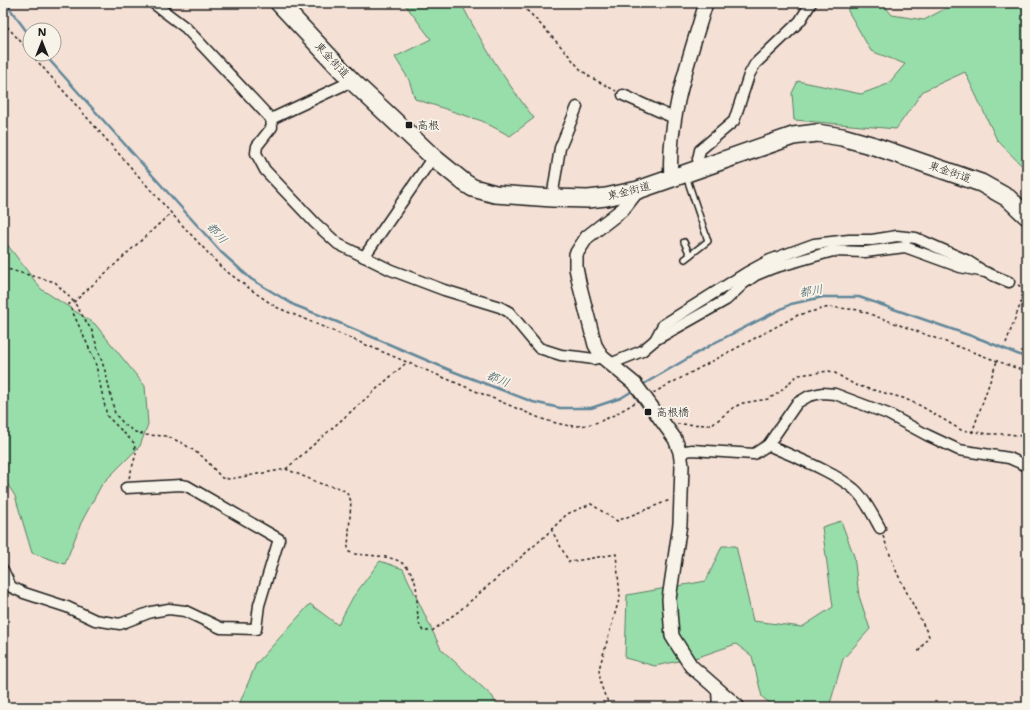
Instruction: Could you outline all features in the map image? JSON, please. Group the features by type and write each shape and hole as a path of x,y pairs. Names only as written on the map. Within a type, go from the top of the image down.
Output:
{"highway":[{"name":"東金街道","path":"279,3 352,81 433,157 465,183 484,192 552,198 606,197 638,190 793,136 817,133 842,137 874,146 982,183 1008,198 1027,216"}],"street":[{"path":"154,3 186,28 271,118 272,127 257,146 256,153 265,170 296,204 332,239 338,244 391,270 444,290 500,307 509,312 539,348 561,355 606,361 642,351 655,340 663,325 746,273 770,260 814,244 849,240 872,240 897,236 916,238 966,260 985,272 1009,282"},
{"path":"706,3 674,118 670,159 686,173 698,159 700,150 734,121 749,75 755,64 800,21 811,3"},
{"path":"271,118 352,81"},
{"path":"622,95 674,118"},
{"path":"552,198 560,148 577,108"},
{"path":"364,257 433,157"},
{"path":"638,190 624,209 587,237 576,254 576,268 595,345 606,361 635,384 671,432 680,452 682,466 680,524 669,599 672,636 691,666 738,707"},
{"path":"680,452 692,450 754,454 768,445 797,403 809,396 822,393 835,394 888,414 959,450 1009,458 1027,466"},
{"path":"768,445 829,473 855,489 872,513 880,528"},
{"path":"3,570 11,587 24,593 67,607 95,620 120,624 152,612 169,609 185,611 221,628 256,629 259,605 279,539 187,486 126,488"},
{"path":"717,690 718,707"}],"lane":[{"path":"685,259 708,241 686,173"},
{"path":"684,242 690,256"}],"path":[{"path":"3,7 7,3"},
{"path":"516,3 530,13 580,69 590,77 622,95"},
{"path":"3,22 22,43"},
{"path":"126,488 136,454 134,443 107,416 95,361 69,304 74,302 171,213"},
{"path":"3,268 55,282 74,302 92,331 106,374 115,414 125,425 135,432 146,435 166,436 184,444 203,457 222,478 230,479 286,469 407,363"},
{"path":"1006,343 1026,289"},
{"path":"972,433 997,361"},
{"path":"286,469 324,485 340,488 347,493 351,501 349,552 394,558 404,563 411,573 416,586 419,626 423,631 432,630 459,611 543,538 567,514 591,504 617,522 681,495"},
{"path":"880,528 897,573 929,636 918,652"},
{"path":"551,529 569,562 616,554 620,596 599,669 600,680 605,698 612,707"}],"green space":[{"path":"404,3 461,3 495,62 534,118 510,136 482,121 415,99 409,80 395,57 431,39"},
{"path":"848,3 882,3 892,15 924,20 952,5 952,3 1027,3 1027,171 997,140 965,72 923,91 896,129 794,120 792,93 798,81 861,94 888,84 905,64 871,51 848,11"},
{"path":"3,239 41,289 95,324 145,386 148,424 140,446 102,484 81,523 65,564 32,553 15,496 3,477"},
{"path":"841,521 854,556 859,596 870,629 843,659 829,707 775,707 762,697 752,656 736,644 698,657 655,666 625,658 627,595 706,581 722,546 736,546 753,621 802,627 833,607 822,527"},
{"path":"380,561 403,569 441,649 493,697 497,707 238,707 256,664 310,604 338,625 353,597"}],"waterway":[{"name":"都川","path":"7,3 22,25"},
{"name":"都川","path":"51,62 221,252 251,279 294,305 452,371 533,402 560,408 591,408 621,398 634,390"},
{"name":"都川","path":"642,385 716,342 791,304 823,297 859,297 983,340 1027,358"}],"place":[{"name":"高根","path":"409,125"},
{"name":"高根橋","path":"648,412"}]}
